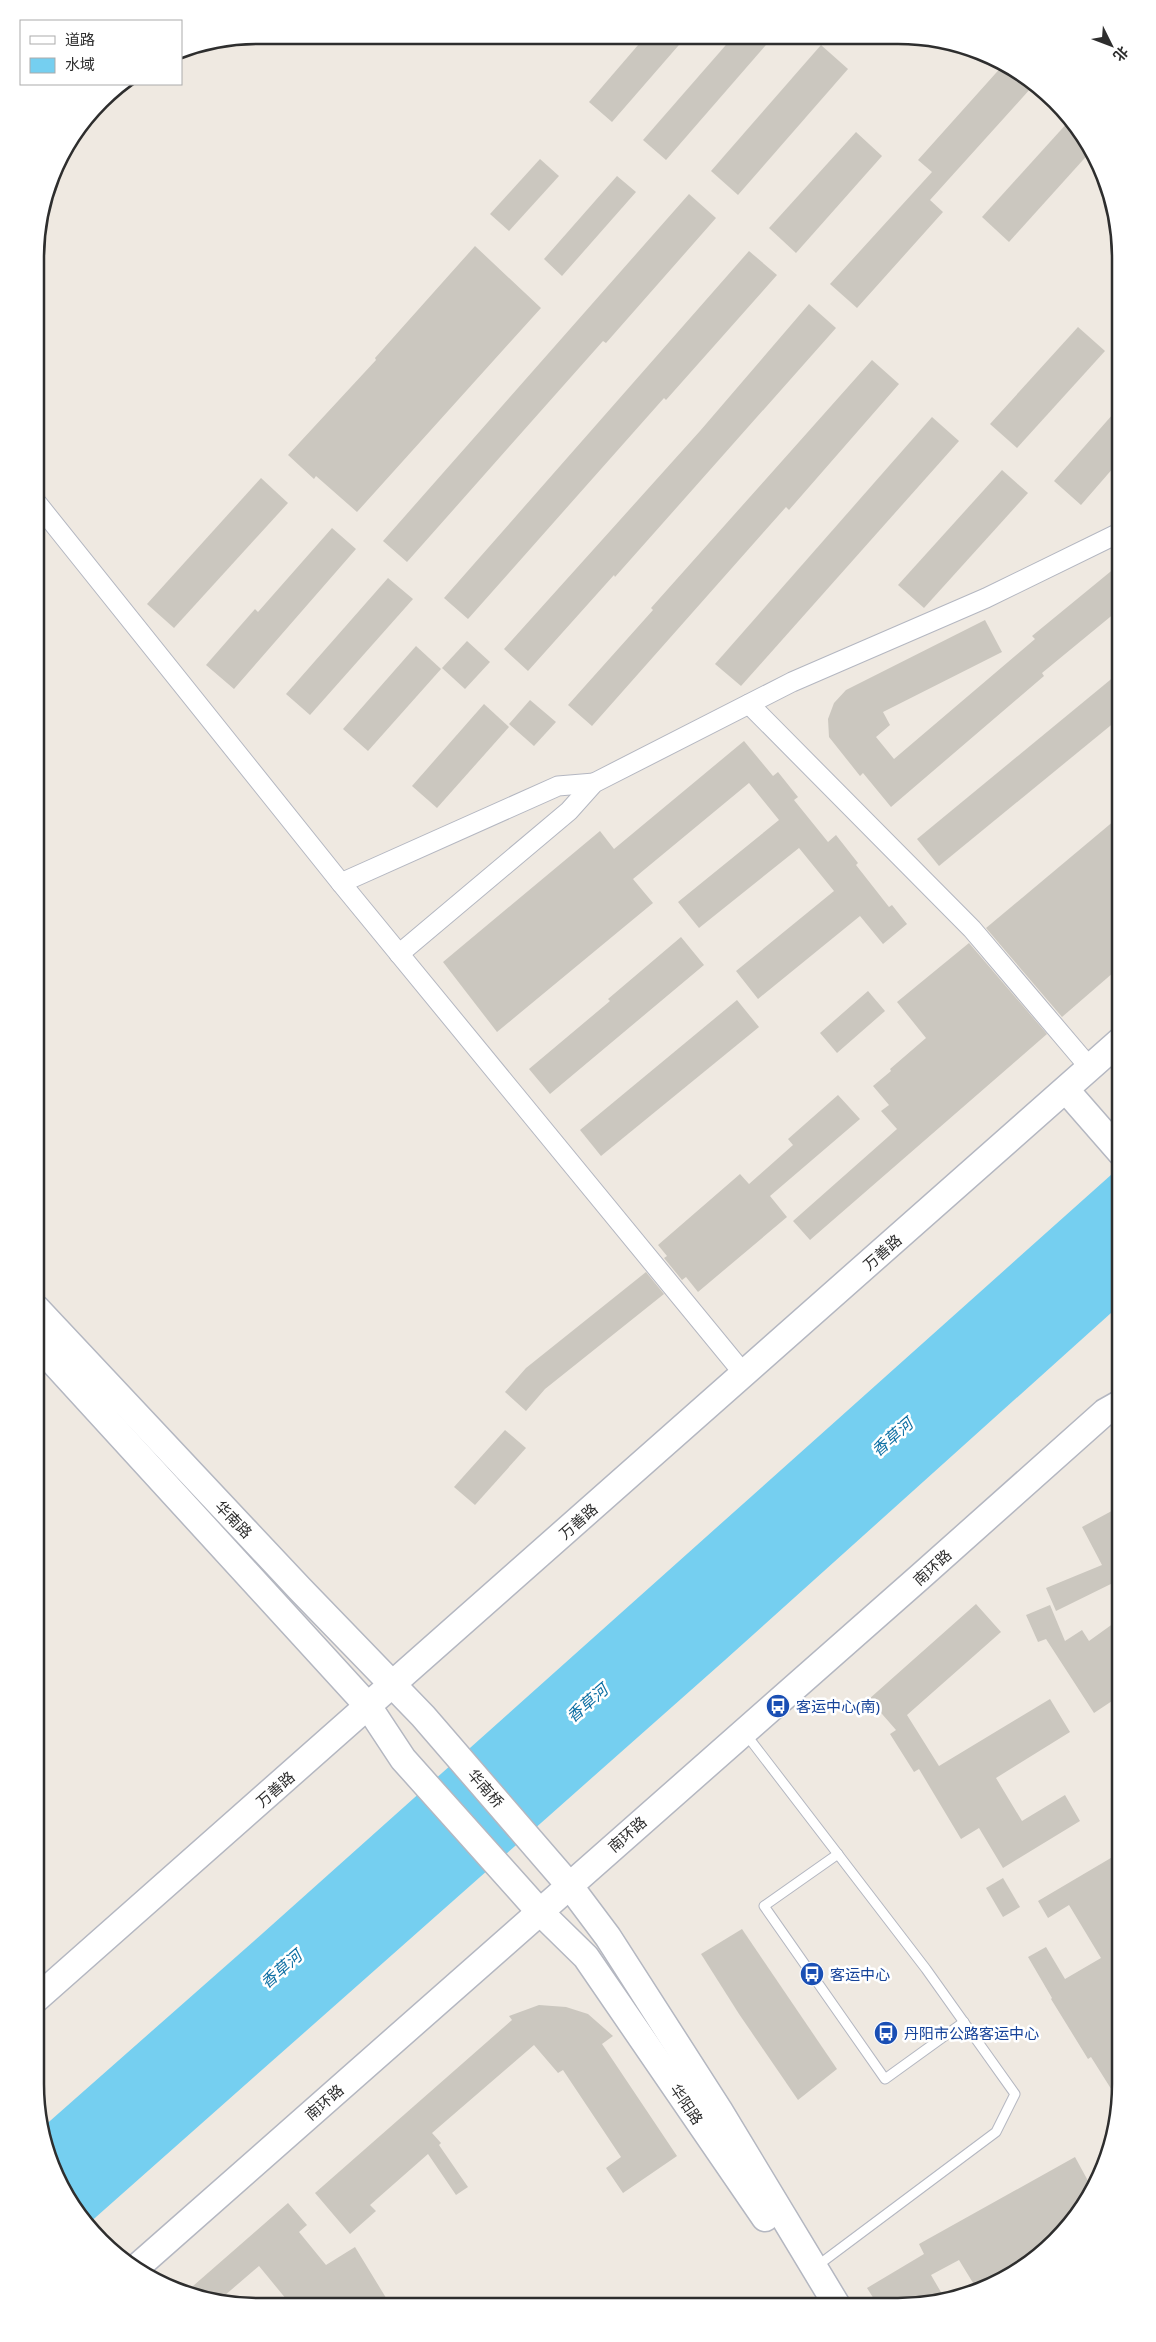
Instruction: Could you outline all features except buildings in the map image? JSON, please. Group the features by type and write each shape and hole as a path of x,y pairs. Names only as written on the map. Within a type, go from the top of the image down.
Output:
{"main road":[{"name":"万善路","path":"44,1992 1112,1048"},
{"path":"1066,1090 1112,1142"},
{"name":"华南路","path":"44,1316 434,1728"},
{"name":"华南路","path":"44,1352 368,1706 403,1759 539,1911"},
{"name":"南环路","path":"141,2263 1104,1412 1112,1408"},
{"name":"华南桥","path":"434,1728 569,1885"},
{"path":"569,1885 608,1937 719,2110 810,2271 831,2298"},
{"name":"华阳路","path":"539,1911 586,1957 810,2271 819,2298"}],"street":[{"path":"44,512 341,883 744,1374"},
{"path":"399,954 569,812 594,783 792,682 986,598 1112,536"},
{"path":"749,704 972,930 1090,1068"},
{"path":"341,883 558,786 594,783"}],"lane":[{"path":"744,1732 926,1969 1014,2094 996,2132 810,2271"},
{"path":"838,1854 764,1906 885,2079 964,2022"}],"water":[{"name":"香草河","path":"1112,1174 1112,1312 725,1660 93,2220 66,2179 55,2153 48,2123"}],"place":[{"name":"客运中心(南)","path":"778,1706"},
{"name":"客运中心","path":"812,1974"},
{"name":"丹阳市公路客运中心","path":"886,2033"}]}
